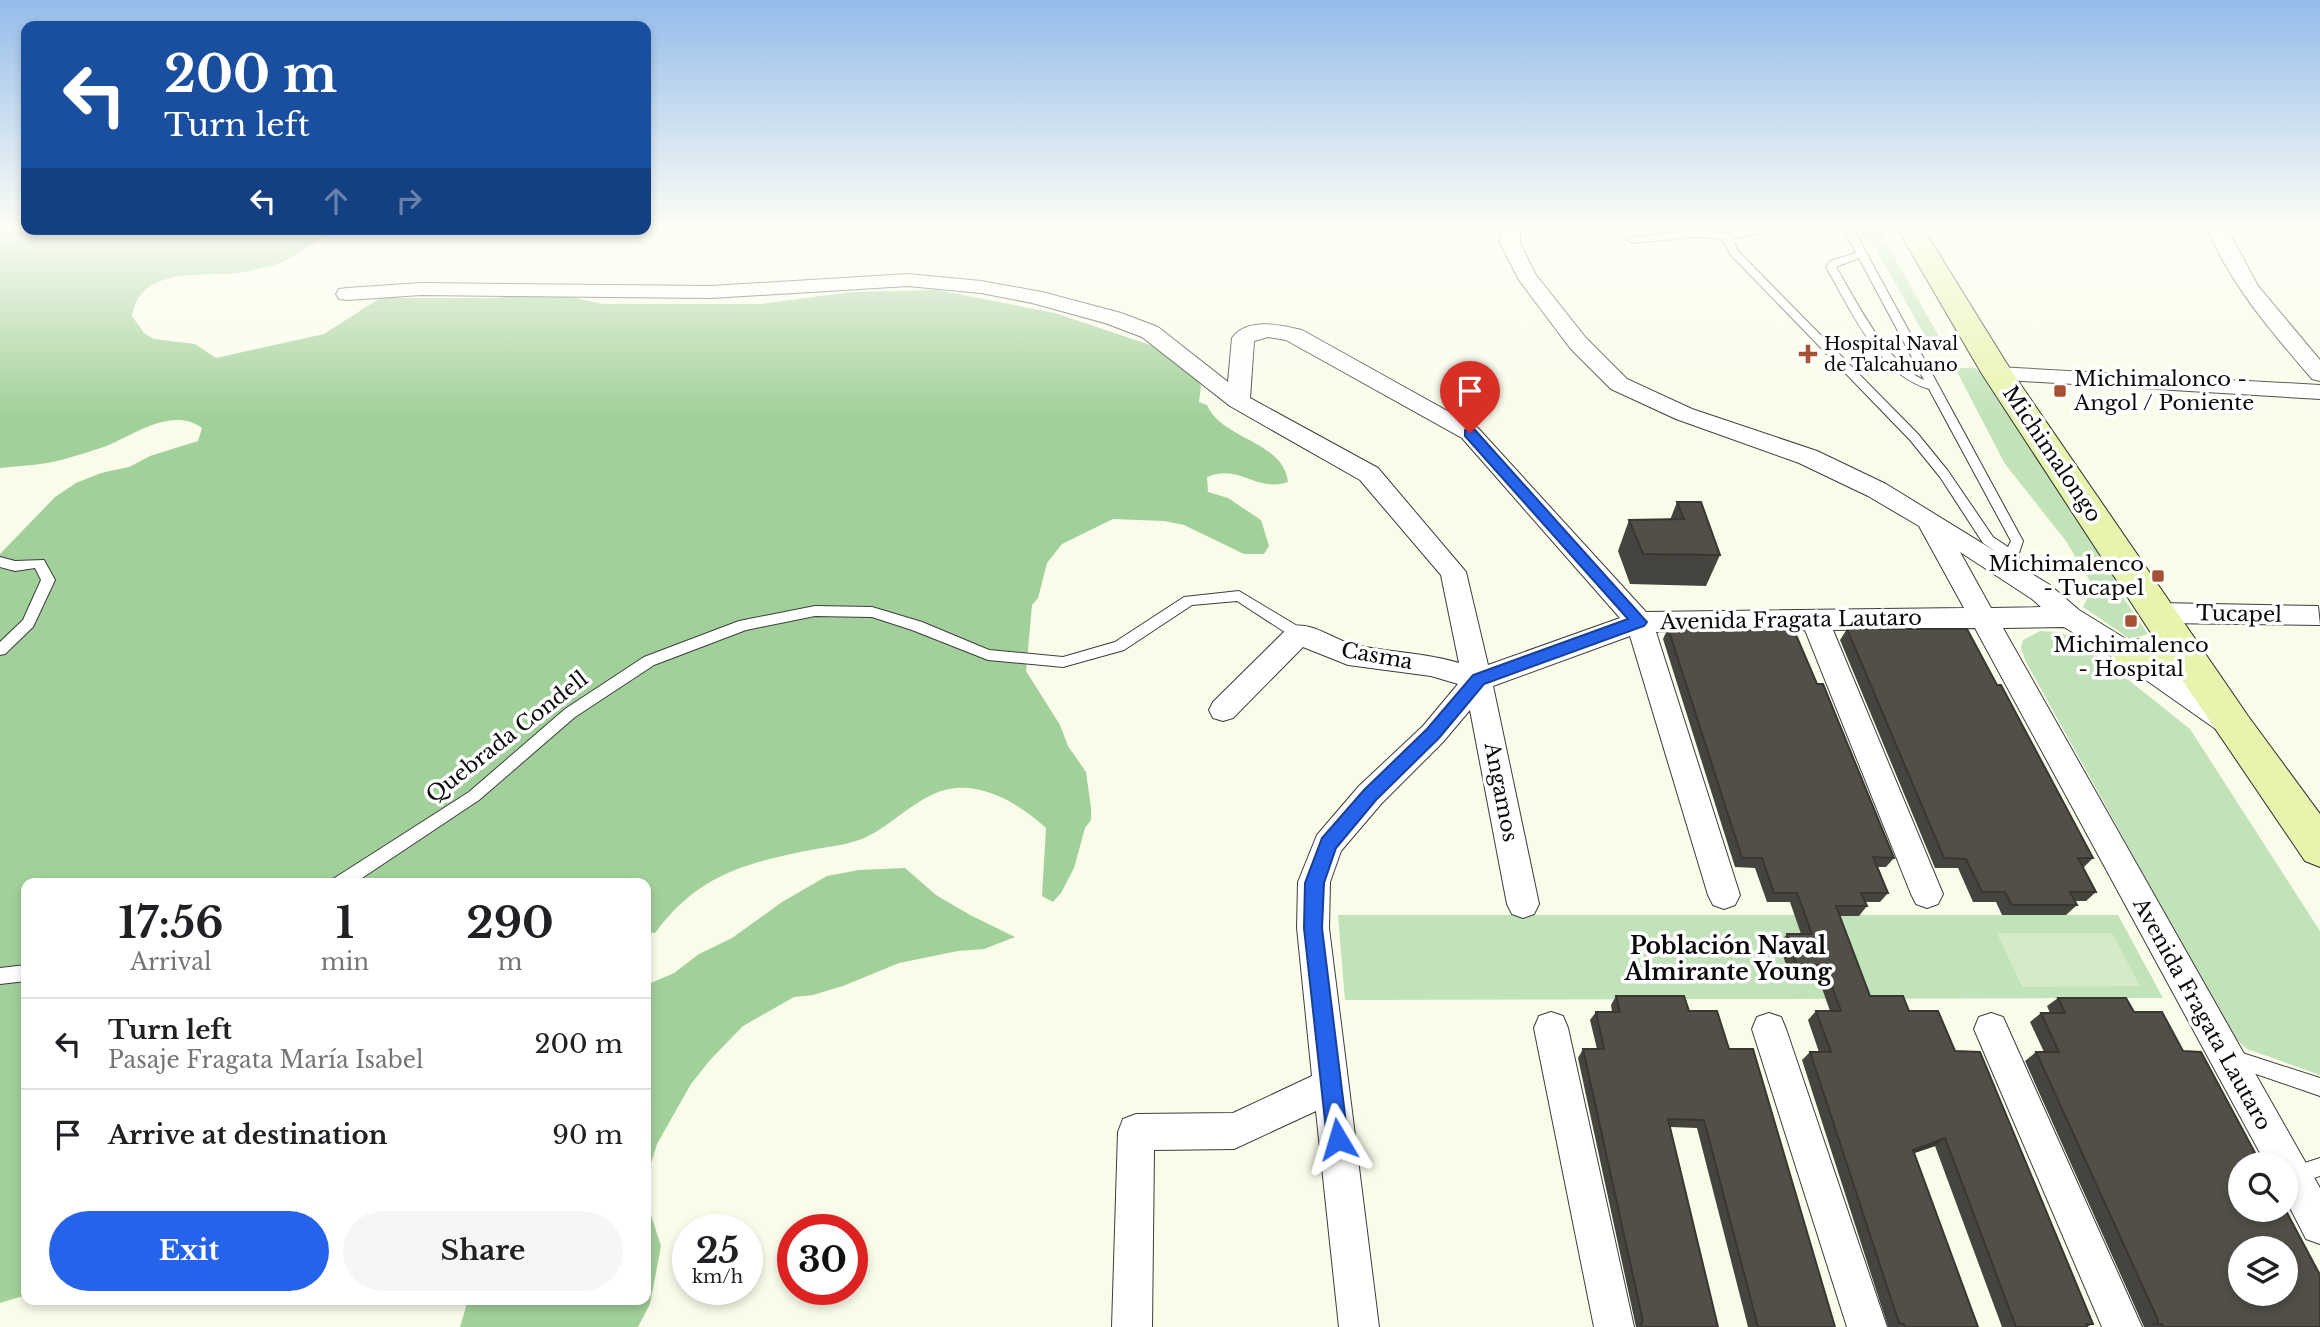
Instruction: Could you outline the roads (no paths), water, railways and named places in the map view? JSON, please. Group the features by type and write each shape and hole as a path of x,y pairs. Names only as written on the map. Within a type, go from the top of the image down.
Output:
{"main road":[{"name":"Michimalongo","path":"1948,292 1998,374 2234,727 2320,848"},
{"path":"2129,654 2160,655 2167,625"}],"street":[{"name":"Angamos","path":"347,294 383,292"},
{"name":"Angamos","path":"1002,292 1113,318 1150,332 1238,401 1369,474 1453,572 1463,603 1470,656 1478,680 1523,904"},
{"path":"1538,292 1578,343 1619,384 1684,414 1842,471 1929,520 2234,727"},
{"path":"2251,292 2320,374"},
{"path":"1238,401 1243,338 1251,332 1279,331 1306,341 1470,433 1639,622 1724,895"},
{"path":"1998,374 2320,392"},
{"name":"Avenida Fragata Lautaro","path":"1929,520 2225,1055 2306,1172 2320,1225"},
{"name":"Tucapel","path":"2167,625 2318,616"},
{"name":"Avenida Fragata Lautaro","path":"1478,680 1639,622 2070,617"},
{"path":"1815,620 1927,894"},
{"path":"1223,710 1299,634"},
{"name":"Casma","path":"1299,634 1348,654 1431,665 1478,680"},
{"path":"1359,1327 1313,928 1314,883 1328,844 1370,795 1433,734 1478,680"},
{"path":"1551,1028 1615,1327"},
{"path":"1769,1029 1867,1327"},
{"path":"1990,1029 2122,1327"},
{"path":"1132,1327 1136,1132 1234,1131 1331,1085"}],"lane":[{"path":"1773,292 1914,437 1944,474 1989,540 2011,556 2025,583"},
{"path":"1846,292 1895,363 1914,379 1934,387"},
{"path":"1883,292 2017,541 2011,556"},
{"path":"0,562 15,566 39,562 48,580 28,623 0,650"},
{"name":"Quebrada Condell","path":"348,878 474,796 570,713 649,661 744,625 815,611 872,612 917,626 988,655 1063,662 1119,646 1189,600 1239,596 1299,634"},
{"path":"0,976 21,974"},
{"path":"2225,1055 2320,1087"}],"place":[{"name":"Hospital Naval de Talcahuano","path":"1808,354"},
{"name":"Michimalonco - Angol / Poniente","path":"2060,391"},
{"name":"Michimalenco - Tucapel","path":"2158,576"},
{"name":"Michimalenco - Hospital","path":"2131,621"}],"district":[{"name":"Población Naval Almirante Young","path":"1728,959"}]}
